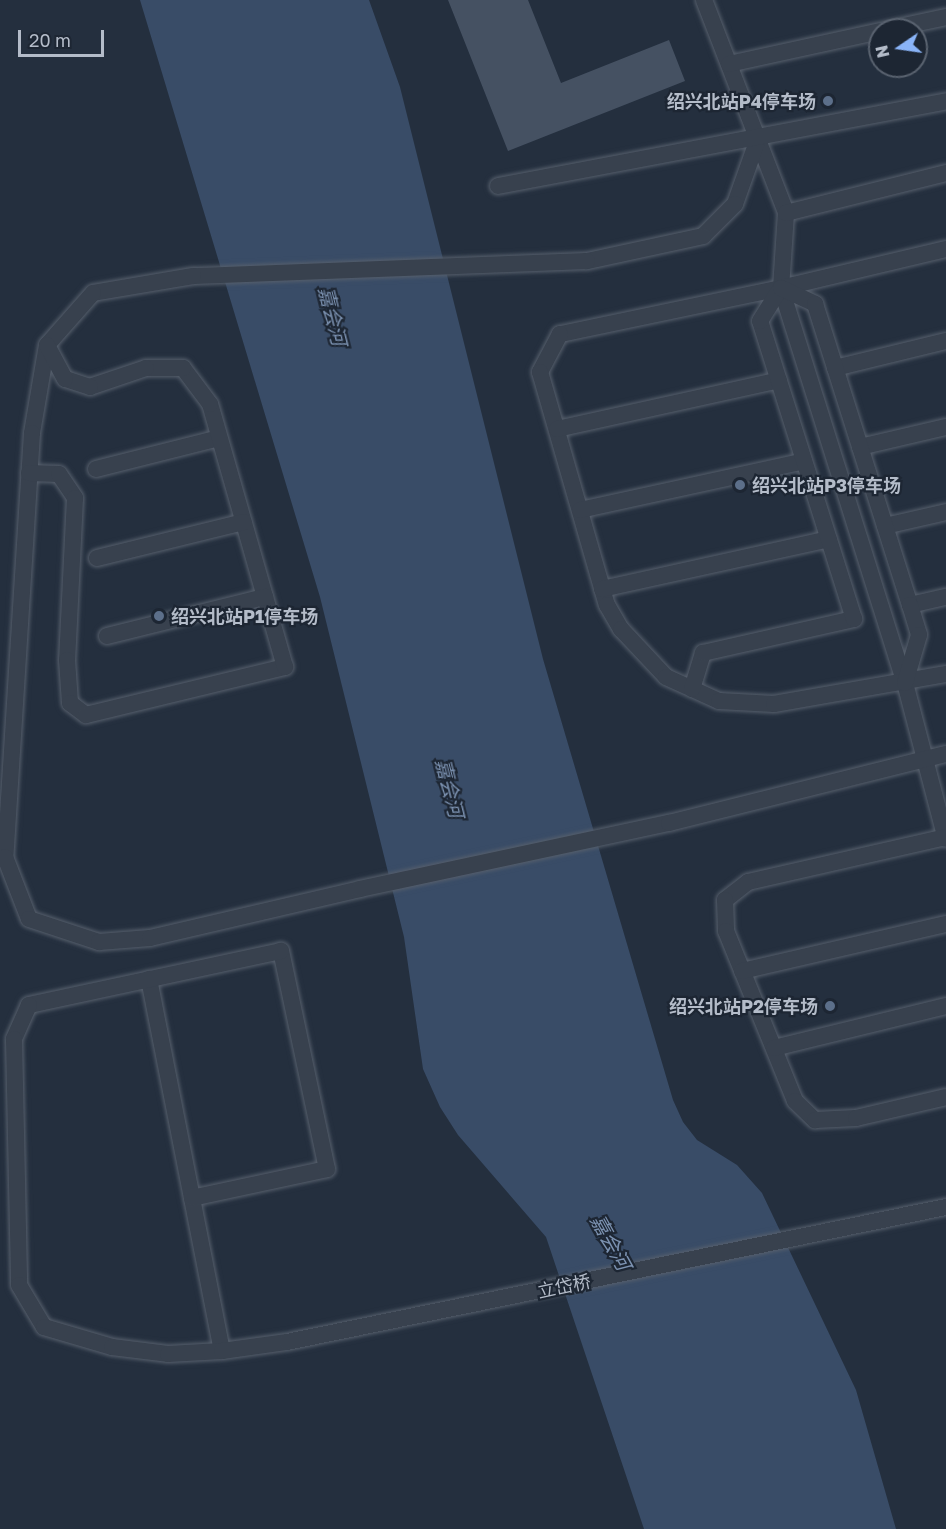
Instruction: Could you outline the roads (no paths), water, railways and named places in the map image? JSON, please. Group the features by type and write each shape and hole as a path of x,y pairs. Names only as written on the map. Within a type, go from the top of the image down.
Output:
{"lane":[{"path":"704,0 786,213 781,288 905,682 946,838 748,882 726,900 726,931 795,1101 815,1120 856,1118 946,1097"},
{"path":"928,21 946,17"},
{"path":"729,64 868,34"},
{"path":"498,186 758,139 946,101"},
{"path":"758,139 735,204 703,236 587,261 193,276 93,293 47,345 32,433 5,857 29,919 99,942 150,938 360,889 669,823 946,753"},
{"path":"786,213 946,173"},
{"path":"946,249 781,288 560,334 540,372 607,605 621,629 666,677 719,701 774,704 946,674"},
{"path":"781,288 815,304 910,605 919,635 905,682"},
{"path":"692,689 703,653 854,619 760,321 781,288"},
{"path":"835,368 946,341"},
{"path":"29,473 59,474 75,498 67,660 70,703 86,715 285,667 210,404 183,368 146,368 90,387 65,379 47,345"},
{"path":"557,429 778,380"},
{"path":"860,447 946,427"},
{"path":"96,469 219,438"},
{"path":"580,510 804,460"},
{"path":"885,526 946,512"},
{"path":"98,558 244,522"},
{"path":"602,589 829,538"},
{"path":"107,636 266,597"},
{"path":"910,605 946,597"},
{"path":"742,971 946,924"},
{"path":"192,1198 327,1169 281,951 149,979 222,1351"},
{"name":"立岱桥","path":"149,979 29,1005 14,1039 19,1285 44,1327 112,1347 168,1354 222,1351 287,1342 946,1207"},
{"path":"774,1048 946,1006"}],"water":[{"name":"嘉会河","path":"140,0 369,0 400,87 543,659 673,1100 683,1122 697,1140 737,1165 762,1193 856,1390 896,1529 644,1529 546,1237 458,1135 440,1107 423,1069 404,937 320,597"}],"place":[{"name":"绍兴北站P4停车场","path":"828,101"},
{"name":"绍兴北站P3停车场","path":"740,485"},
{"name":"绍兴北站P1停车场","path":"159,616"},
{"name":"绍兴北站P2停车场","path":"830,1006"}]}
